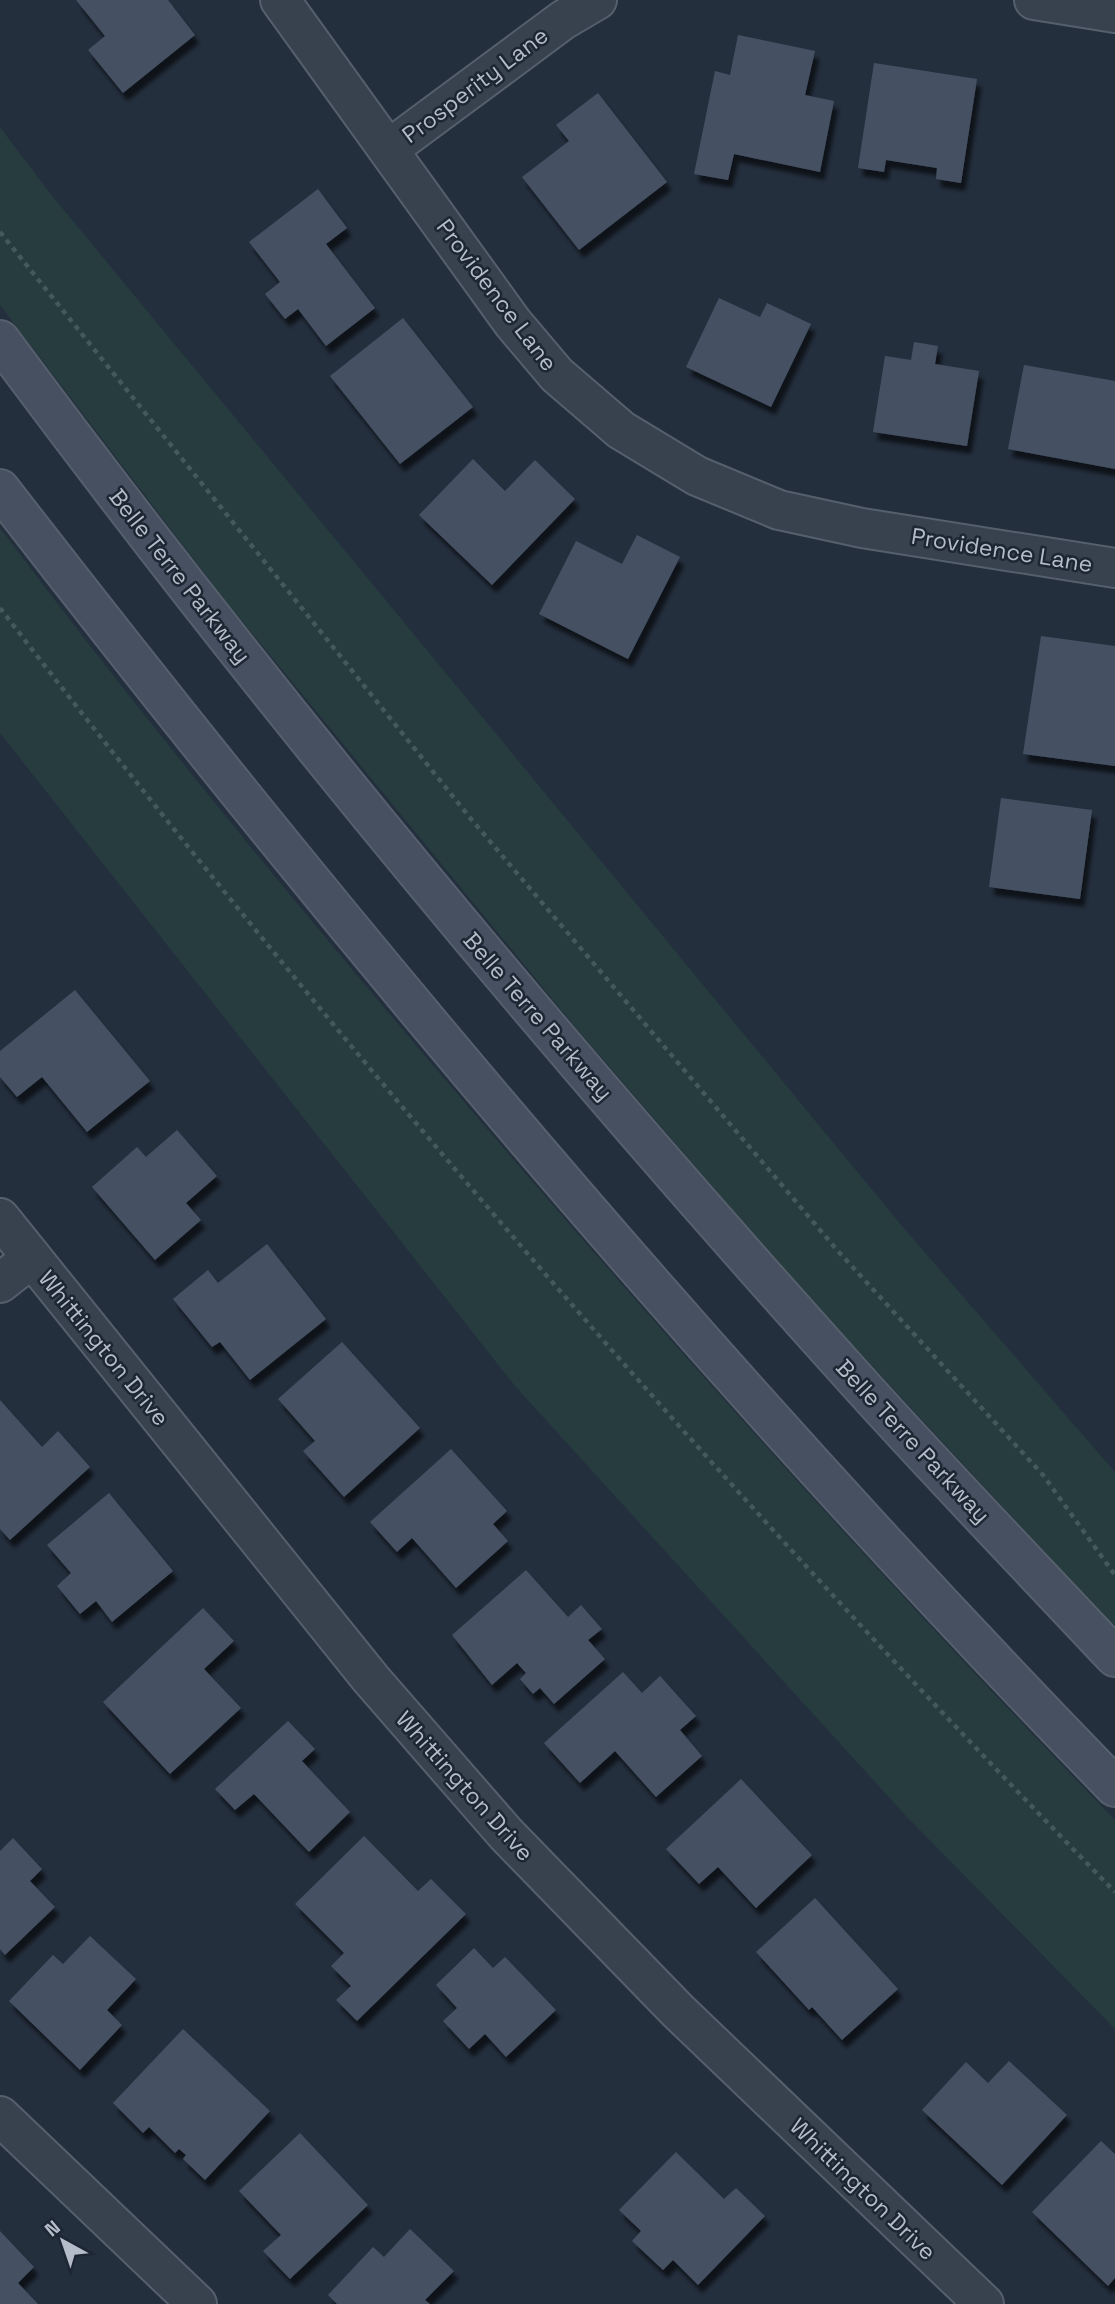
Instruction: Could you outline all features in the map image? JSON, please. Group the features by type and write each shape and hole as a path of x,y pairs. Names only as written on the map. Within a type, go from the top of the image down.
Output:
{"main road":[{"name":"Belle Terre Parkway","path":"0,341 230,641 526,1004 850,1373 1115,1657"},
{"path":"0,489 190,735 454,1057 816,1468 1115,1787"}],"street":[{"name":"Providence Lane","path":"280,0 534,350 588,404 657,454 738,494 820,520 1115,568"},
{"name":"Prosperity Lane","path":"388,149 563,20 597,0"},
{"path":"1034,0 1115,13"},
{"name":"Whittington Drive","path":"0,1218 371,1679 497,1824 668,2001 984,2304"},
{"path":"0,1283 32,1258"},
{"path":"0,2116 197,2304"}],"path":[{"path":"0,232 471,819 837,1250 1043,1475 1072,1511 1115,1575"},
{"path":"0,608 294,976 562,1290 790,1548 1115,1892"}],"green space":[{"path":"0,127 49,192 902,1226 1115,1472 1115,1628 798,1286 577,1029 224,599 0,305"},
{"path":"0,528 107,668 273,874 524,1171 689,1360 857,1546 1115,1820 1115,2029 906,1816 515,1386 0,733"}],"building":[{"path":"76,0 168,0 195,35 123,93 88,50 105,36"},
{"path":"738,35 815,51 805,95 834,101 820,172 734,154 728,180 694,174 715,71 730,75"},
{"path":"874,63 977,79 961,183 936,179 937,168 886,160 884,172 858,168"},
{"path":"598,93 667,182 579,250 522,177 569,141 556,125"},
{"path":"318,189 347,228 326,244 375,308 326,346 298,309 285,319 265,294 280,282 249,242"},
{"path":"719,298 760,317 767,303 811,324 771,407 686,367"},
{"path":"403,318 473,407 400,464 330,376"},
{"path":"914,342 938,346 935,364 979,371 967,446 873,432 885,356 911,360"},
{"path":"1024,365 1115,381 1115,469 1008,449"},
{"path":"473,459 505,491 535,460 575,499 492,585 419,515"},
{"path":"637,535 680,557 628,659 539,614 576,541 622,564"},
{"path":"1041,636 1115,646 1115,766 1023,754"},
{"path":"1001,798 1092,810 1080,899 989,887"},
{"path":"75,990 150,1081 87,1132 42,1077 17,1097 0,1077 0,1051"},
{"path":"177,1130 217,1176 186,1203 201,1220 155,1260 92,1187 137,1147 146,1157"},
{"path":"267,1244 326,1319 250,1380 220,1342 212,1347 173,1299 208,1270 218,1283"},
{"path":"342,1342 420,1428 344,1497 303,1451 315,1441 278,1399"},
{"path":"0,1400 42,1447 58,1431 90,1467 10,1540 0,1529"},
{"path":"451,1449 507,1511 493,1524 508,1541 456,1588 412,1538 397,1552 370,1522"},
{"path":"109,1493 173,1571 112,1622 96,1601 80,1614 57,1586 71,1573 47,1545"},
{"path":"526,1570 568,1617 581,1605 602,1629 588,1640 605,1659 554,1704 540,1688 533,1694 520,1679 526,1673 517,1663 492,1685 452,1635"},
{"path":"203,1608 234,1641 204,1669 241,1708 170,1774 103,1702"},
{"path":"623,1672 642,1693 660,1676 696,1716 680,1730 702,1756 656,1797 615,1751 580,1783 544,1743"},
{"path":"288,1721 315,1749 302,1761 350,1812 309,1852 254,1794 235,1810 215,1789"},
{"path":"741,1779 812,1855 756,1908 718,1867 699,1884 666,1849"},
{"path":"364,1836 418,1891 431,1879 466,1914 357,2021 336,2000 351,1986 331,1966 344,1953 295,1904"},
{"path":"13,1838 42,1869 30,1881 55,1907 5,1955 0,1949 0,1851"},
{"path":"815,1898 898,1989 842,2040 812,2007 809,2010 756,1952"},
{"path":"90,1936 136,1979 107,2010 122,2025 80,2070 9,2001 53,1955 63,1964"},
{"path":"474,1948 493,1968 505,1957 556,2010 506,2057 485,2034 469,2049 443,2021 457,2008 436,1985"},
{"path":"183,2029 270,2111 205,2180 183,2159 186,2155 179,2149 175,2153 149,2127 143,2133 113,2103"},
{"path":"1009,2061 1067,2115 1002,2185 922,2110 966,2062 988,2083"},
{"path":"300,2133 368,2205 290,2279 263,2251 281,2235 239,2191"},
{"path":"1101,2141 1115,2154 1115,2278 1108,2286 1032,2212"},
{"path":"676,2152 724,2199 736,2188 765,2216 698,2285 673,2260 663,2270 632,2241 641,2231 619,2210"},
{"path":"410,2229 454,2271 425,2300 430,2304 337,2304 328,2295 373,2247 384,2257"},
{"path":"0,2231 34,2267 18,2283 38,2304 0,2304"}]}
